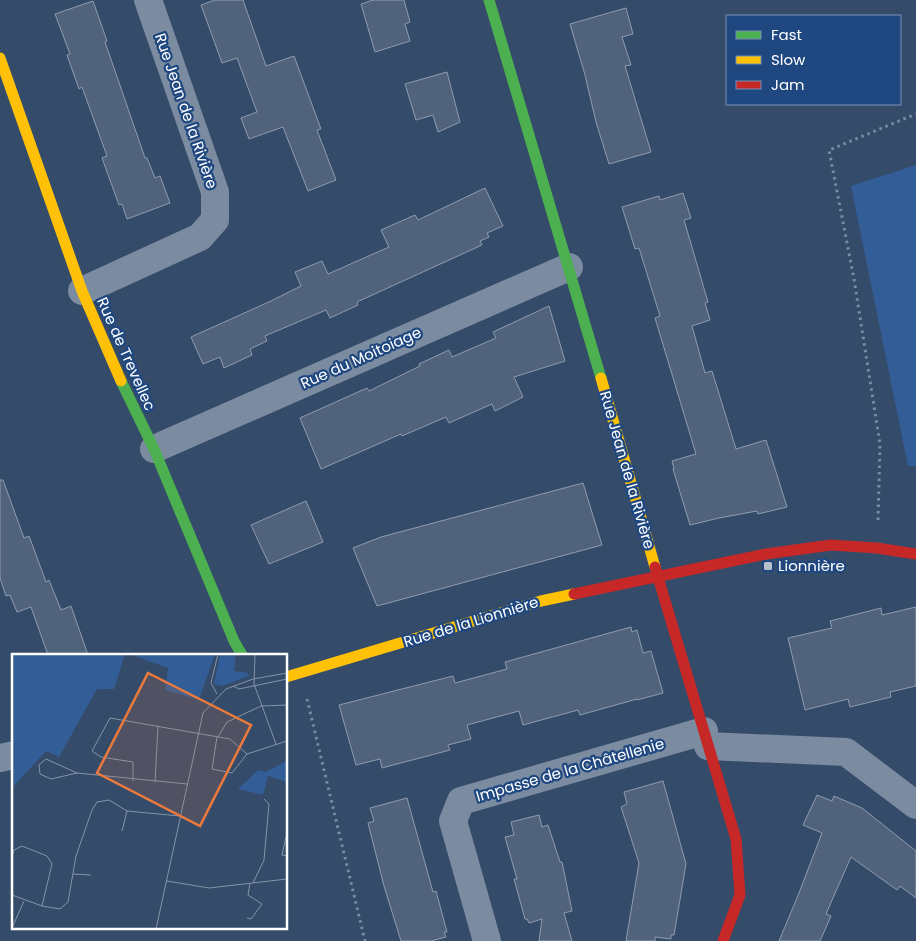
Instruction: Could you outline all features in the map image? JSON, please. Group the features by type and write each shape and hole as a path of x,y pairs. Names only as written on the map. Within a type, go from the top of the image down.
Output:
{"street":[{"name":"Rue Jean de la Rivière","path":"82,291 200,237 216,220 215,192 148,0"},
{"name":"Rue Jean de la Rivière","path":"489,0 569,267 657,576 736,839 740,895 723,941"},
{"name":"Rue de Trevellec","path":"0,58 82,291 133,408 154,449 241,654"},
{"name":"Rue du Moitoiage","path":"154,449 569,267"},
{"name":"Rue de la Lionnière","path":"288,676 541,601 766,554 831,545 877,548 916,554"},
{"path":"706,739 846,752 916,805"},
{"name":"Impasse de la Châtellenie","path":"486,941 453,821 461,801 706,739"}],"path":[{"path":"877,548 880,444 854,279 829,150 916,114"},
{"path":"300,672 365,941"}],"shaded area":[{"path":"916,165 916,466 908,466 851,186"}],"building":[{"path":"215,0 243,0 266,66 294,56 321,129 317,130 336,180 308,191 283,127 249,139 241,118 257,112 237,58 222,63 201,5"},
{"path":"373,0 404,0 410,22 405,24 410,41 375,52 361,4"},
{"path":"93,1 145,158 147,158 155,178 160,176 170,203 127,219 122,204 119,205 102,158 107,156 82,87 79,89 67,55 70,54 55,14"},
{"path":"626,8 633,34 622,37 631,65 625,66 651,152 609,164 570,24"},
{"path":"447,72 460,122 438,132 433,115 416,120 405,84"},
{"path":"485,188 503,226 487,233 489,237 480,241 482,245 357,302 358,305 330,318 326,310 265,336 267,341 250,349 252,355 224,368 220,357 203,364 191,337 301,286 295,272 322,261 328,274 389,247 381,230 415,215 418,220"},
{"path":"683,193 691,218 684,220 708,302 705,303 710,320 692,326 705,373 712,371 736,449 766,440 787,507 758,514 757,511 719,518 690,525 672,461 696,454 655,318 660,316 639,248 635,249 622,207 659,196 660,200"},
{"path":"549,306 565,361 514,377 523,397 495,411 492,404 449,423 446,417 402,436 401,434 321,469 300,418 367,388 369,391 449,350 452,357 496,338 493,332"},
{"path":"0,480 3,480 24,538 29,536 46,582 49,580 61,610 71,606 88,654 48,654 31,607 17,612 10,595 6,596 0,578"},
{"path":"583,483 602,545 377,606 353,548 381,537"},
{"path":"306,501 323,542 269,564 251,525"},
{"path":"916,607 916,686 890,692 891,697 850,707 848,699 805,710 788,638 832,628 830,621 881,608 882,615"},
{"path":"631,627 632,632 637,630 643,653 651,651 663,693 580,715 578,710 523,725 519,711 467,725 471,739 448,745 450,750 382,768 380,759 356,765 339,705 453,676 455,683 507,669 505,662"},
{"path":"663,781 686,864 674,935 671,935 671,939 655,937 655,941 626,941 639,863 621,807 627,804 624,792"},
{"path":"817,795 832,801 834,796 862,808 916,851 916,898 900,886 897,890 851,857 826,914 831,916 820,941 779,941 822,833 803,825"},
{"path":"407,798 433,892 436,891 447,932 444,932 446,937 431,941 401,941 384,886 368,823 374,821 370,808"},
{"path":"539,815 542,827 548,825 560,862 562,862 572,911 564,913 572,941 539,941 542,919 529,923 525,919 514,879 517,879 505,837 514,835 511,822"}],"traffic: fast":[{"path":"489,0 601,378"},
{"path":"121,381 154,449 234,641 241,654"}],"traffic: slow":[{"path":"0,58 82,291 121,381"},
{"path":"601,378 655,567"},
{"path":"288,676 541,601 574,594"}],"traffic: jam":[{"path":"574,594 766,554 831,545 877,548 916,554"},
{"path":"655,567 736,839 740,895 723,941"}],"place":[{"name":"Lionnière","path":"768,566"}]}
